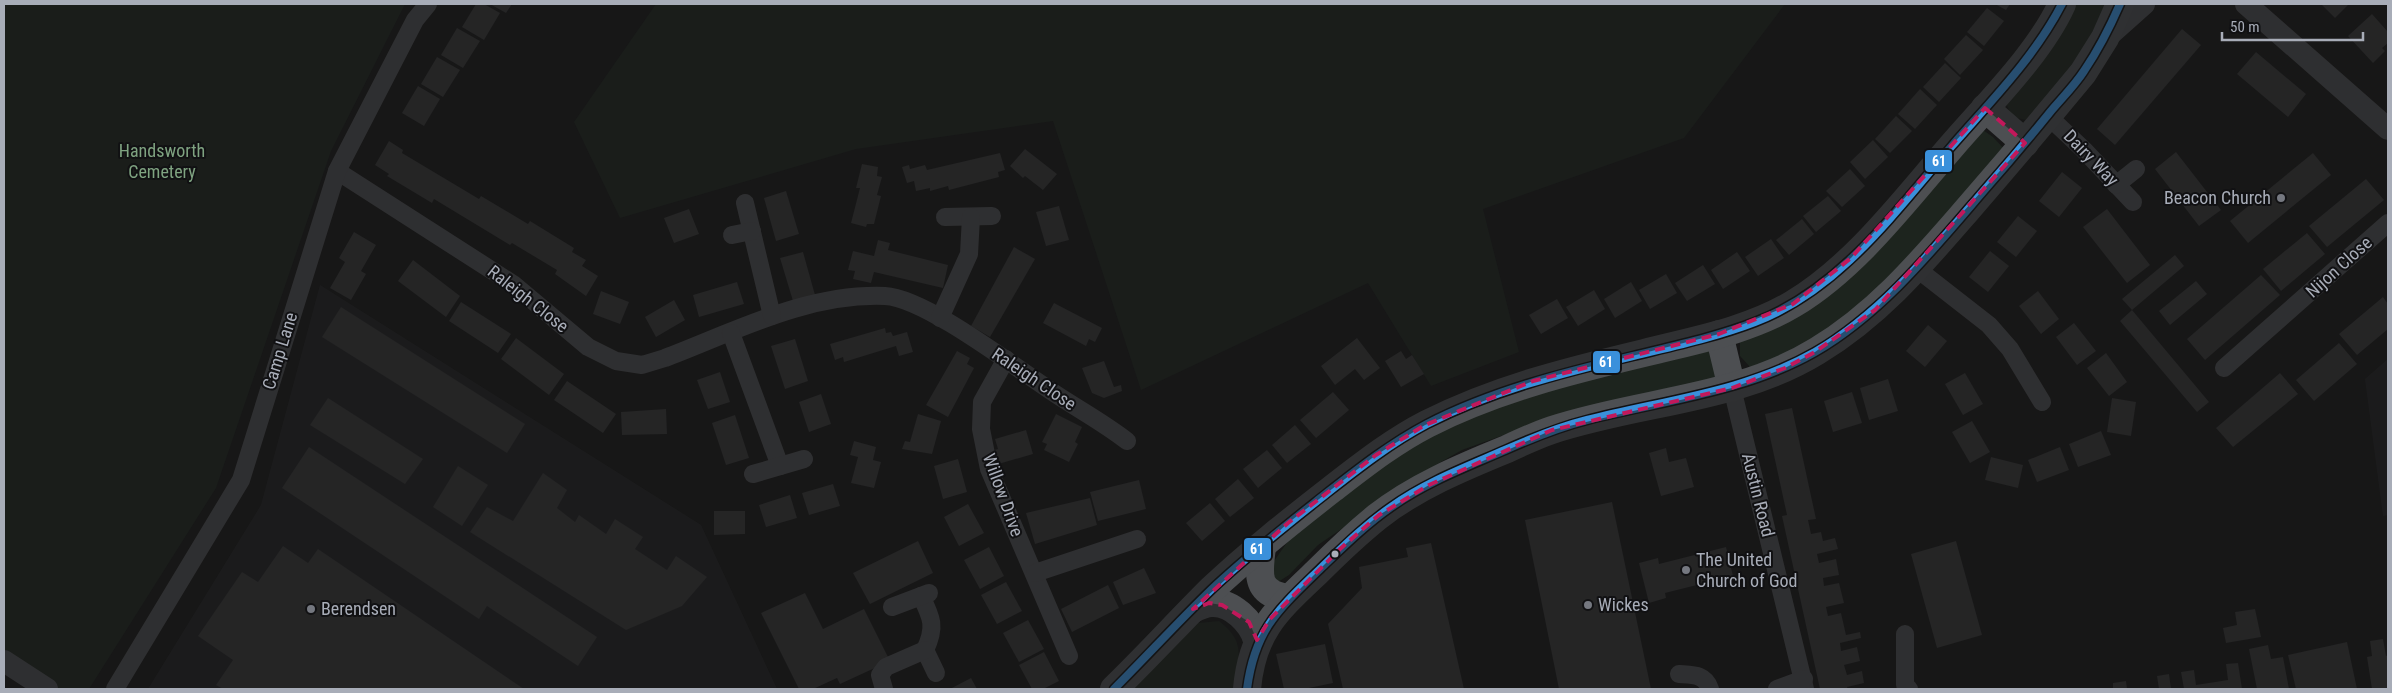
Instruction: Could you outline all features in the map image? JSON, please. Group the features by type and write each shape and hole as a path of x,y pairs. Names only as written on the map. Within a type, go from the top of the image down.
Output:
{"main road":[{"path":"1114,689 1213,588 1288,523 1376,454 1425,425 1481,399 1534,381 1719,334 1767,317 1816,288 1851,258 1884,223 1985,108 2045,36 2062,4"},
{"path":"1247,689 1250,665 1257,640 1270,619 1379,515 1429,484 1475,462 1552,430 1732,388 1785,368 1844,334 1875,310 1916,268 2083,73 2105,38 2120,4"},
{"path":"1985,108 2025,143"},
{"path":"1719,334 1732,388"},
{"path":"1262,547 1259,564 1264,588 1274,596 1290,598"},
{"path":"1193,609 1209,603 1222,605 1249,622 1257,640"}],"street":[{"name":"Camp Lane","path":"115,689 241,480 337,171 415,20 428,4"},
{"path":"2105,38 2144,4"},
{"path":"2246,4 2388,129"},
{"name":"Dairy Way","path":"2048,116 2084,150 2133,202"},
{"path":"2116,185 2136,169"},
{"name":"Raleigh Close","path":"337,171 513,284 588,347 616,361 642,365 813,302 854,296 887,296 915,304 940,318 1006,359 1127,441"},
{"path":"745,204 772,316"},
{"path":"940,318 969,254 971,216"},
{"path":"945,217 992,216"},
{"name":"Nijon Close","path":"2224,368 2295,318 2388,223"},
{"path":"732,235 752,231"},
{"path":"1916,268 1989,325 2010,349 2042,402"},
{"path":"731,333 780,466"},
{"name":"Willow Drive","path":"1006,359 982,402 982,430 989,469 1069,656"},
{"name":"Austin Road","path":"1732,388 1804,684"},
{"path":"753,474 804,459"},
{"path":"1035,573 1137,539"},
{"path":"884,689 880,675 886,667 925,650 931,637 933,625 925,595 892,607"},
{"path":"1902,688 1905,634"},
{"path":"925,650 936,673"},
{"path":"4,661 47,689"},
{"path":"1679,674 1698,675 1707,682 1710,689"},
{"path":"1777,689 1804,684"}],"highlighted area":[{"path":"1985,108 2025,143 1875,310 1815,352 1785,368 1732,388 1552,430 1429,485 1379,515 1340,549 1270,619 1257,640 1249,622 1222,605 1209,603 1193,609 1288,523 1376,455 1425,425 1533,381 1719,334 1793,304 1851,258"}],"shaded area":[{"path":"320,285 701,525 777,689 148,689 261,505"},
{"path":"2388,359 2388,515 2383,516 2365,379"}],"green space":[{"name":"Handsworth Cemetery","path":"4,4 405,4 331,151 216,488 89,689 60,689 4,652"},
{"path":"656,4 1785,4 1684,138 1483,209 1519,352 1431,386 1368,283 1141,390 1053,121 856,149 620,218 574,122"},
{"path":"2070,4 2107,4 2093,37 2062,80 2026,120 2012,117 2005,101"},
{"path":"1980,128 1993,137 2006,151 1871,302 1807,349 1750,367 1740,356 1740,338 1770,325"},
{"path":"1709,345 1718,378 1559,415 1462,450 1434,466 1318,545 1289,575 1278,582 1270,572 1272,564 1297,528 1387,455 1482,408"},
{"path":"1219,621 1234,636 1239,651 1235,689 1132,689 1198,623"}],"building":[{"path":"476,4 484,4 500,13 484,40 462,27"},
{"path":"490,4 512,4 506,13"},
{"path":"1995,4 2010,4 2006,10"},
{"path":"2321,4 2349,4 2335,18"},
{"path":"1987,8 2004,21 1984,46 1967,32"},
{"path":"2372,14 2388,32 2388,43 2382,48 2385,51 2373,63 2348,36"},
{"path":"457,28 480,41 463,68 441,55"},
{"path":"2182,29 2201,45 2115,145 2097,129"},
{"path":"1966,35 1983,50 1960,75 1944,59"},
{"path":"2256,52 2306,94 2288,117 2237,74"},
{"path":"437,57 460,70 443,97 421,84"},
{"path":"1945,63 1961,78 1939,102 1923,87"},
{"path":"418,86 440,99 424,126 402,113"},
{"path":"1920,89 1937,105 1915,129 1898,114"},
{"path":"1896,116 1912,131 1890,153 1875,139"},
{"path":"1873,140 1888,157 1865,179 1850,162"},
{"path":"389,141 403,150 402,153 479,199 481,196 528,224 530,221 574,248 572,252 586,260 582,266 598,276 586,296 555,274 557,270 512,243 510,245 434,199 432,203 387,176 389,174 375,165"},
{"path":"1025,149 1057,174 1043,190 1025,176 1023,178 1010,166"},
{"path":"2176,152 2221,210 2199,226 2155,169"},
{"path":"1000,153 1005,170 998,172 999,177 949,190 948,186 930,191 930,188 916,191 914,181 907,183 902,167 909,165 910,169 925,165 927,170"},
{"name":"Beacon Church","path":"2313,153 2331,175 2248,243 2230,221"},
{"path":"862,164 878,167 877,176 882,177 877,195 881,196 874,224 867,224 866,227 851,223 860,188 856,188"},
{"path":"1850,169 1865,186 1842,207 1826,191"},
{"path":"2062,172 2082,188 2059,217 2039,201"},
{"path":"2366,179 2384,200 2327,247 2309,226"},
{"path":"786,191 799,234 776,241 764,198"},
{"path":"1828,196 1841,211 1816,232 1803,216"},
{"path":"1059,206 1069,240 1046,246 1036,212"},
{"path":"689,209 699,234 674,243 664,218"},
{"path":"2107,209 2150,265 2127,283 2083,227"},
{"path":"2018,216 2037,231 2016,257 1997,242"},
{"path":"1802,219 1814,234 1789,255 1776,240"},
{"path":"354,232 376,245 361,271 366,274 351,300 330,288 345,262 339,258"},
{"path":"2307,233 2325,254 2281,291 2263,269"},
{"path":"1771,239 1784,258 1758,276 1745,257"},
{"path":"878,240 890,243 888,250 948,265 943,288 874,272 871,283 853,279 855,271 848,270 853,251 874,256"},
{"path":"1014,247 1035,259 990,337 971,326"},
{"path":"1990,251 2009,266 1988,292 1969,277"},
{"path":"803,252 815,295 793,301 780,258"},
{"path":"1737,252 1750,271 1723,289 1711,270"},
{"path":"2175,255 2184,266 2132,310 2122,299"},
{"path":"413,260 460,296 446,317 398,281"},
{"path":"1703,265 1715,284 1687,301 1675,283"},
{"path":"1666,274 1677,293 1650,309 1639,290"},
{"path":"2261,275 2280,295 2205,360 2187,339"},
{"path":"2196,281 2207,294 2170,325 2159,311"},
{"path":"737,282 744,304 699,317 693,295"},
{"path":"1631,282 1642,301 1615,318 1604,299"},
{"path":"1594,290 1605,309 1578,326 1566,307"},
{"path":"601,291 629,302 620,324 593,314"},
{"path":"2038,291 2059,319 2041,334 2019,306"},
{"path":"2383,297 2388,304 2388,329 2357,355 2339,334"},
{"path":"1557,299 1568,318 1541,334 1529,315"},
{"path":"674,300 685,320 656,337 645,317"},
{"path":"461,302 511,334 498,353 449,321"},
{"path":"1054,303 1102,328 1095,342 1089,339 1086,346 1043,323"},
{"path":"341,307 525,424 507,453 322,337"},
{"path":"2132,310 2209,402 2197,412 2120,321"},
{"path":"2074,323 2096,351 2077,365 2056,337"},
{"path":"1928,325 1947,341 1925,367 1906,351"},
{"path":"885,328 886,333 891,332 893,336 907,332 913,352 899,356 896,346 844,362 843,357 835,360 830,344"},
{"path":"516,338 564,374 549,395 501,359"},
{"path":"1357,338 1380,368 1364,380 1355,369 1335,385 1321,366"},
{"path":"795,339 808,381 785,389 771,346"},
{"path":"2339,343 2357,364 2314,401 2296,380"},
{"path":"957,351 970,358 967,364 974,368 948,417 926,405"},
{"path":"1401,351 1406,359 1412,355 1424,374 1401,387 1385,361"},
{"path":"2106,353 2127,382 2109,396 2087,368"},
{"path":"1104,361 1114,387 1121,385 1122,391 1104,398 1092,393 1082,368"},
{"path":"720,372 730,402 708,409 697,380"},
{"path":"1965,373 1983,404 1963,415 1945,384"},
{"path":"2280,373 2298,394 2233,447 2216,428"},
{"path":"1888,379 1898,411 1869,420 1860,388"},
{"path":"567,381 616,414 603,433 554,400"},
{"path":"1333,392 1349,410 1316,438 1300,420"},
{"path":"1852,392 1862,423 1833,432 1824,401"},
{"path":"821,394 831,424 809,432 799,402"},
{"path":"328,398 423,459 405,484 310,425"},
{"path":"2112,398 2136,402 2131,436 2107,432"},
{"path":"1792,408 1816,519 1808,520 1811,534 1821,532 1823,541 1835,538 1838,549 1817,554 1819,563 1836,559 1839,575 1823,578 1824,586 1839,583 1844,603 1826,607 1828,616 1841,613 1846,635 1860,632 1861,638 1840,643 1841,651 1857,647 1860,661 1844,665 1847,675 1862,671 1864,683 1847,687 1848,689 1820,689 1782,516 1787,515 1765,414"},
{"path":"666,409 667,434 622,435 621,412"},
{"path":"918,414 941,421 932,454 902,449 905,441 910,442"},
{"path":"1056,414 1082,427 1075,442 1078,444 1069,462 1044,450 1047,444 1042,442"},
{"path":"735,415 749,458 726,465 712,423"},
{"path":"1972,421 1990,452 1970,463 1952,432"},
{"path":"1295,425 1311,444 1287,463 1272,445"},
{"path":"1026,430 1033,454 995,465 991,451 998,449 995,439"},
{"path":"2101,431 2111,455 2078,467 2069,444"},
{"path":"854,441 876,447 873,460 881,462 874,488 851,483 858,457 850,455"},
{"path":"309,447 597,637 578,666 487,606 479,619 282,488"},
{"path":"2060,447 2069,470 2037,482 2028,460"},
{"path":"1666,448 1669,462 1686,458 1694,487 1661,496 1649,453"},
{"path":"1267,450 1282,468 1258,488 1243,469"},
{"path":"1991,457 2023,465 2018,488 1985,480"},
{"path":"958,459 967,492 943,499 934,466"},
{"path":"458,466 488,485 462,526 433,507"},
{"path":"543,473 567,490 557,508 575,522 579,515 606,534 615,519 643,537 635,549 667,570 676,556 707,577 682,606 626,630 470,532 487,507 513,521"},
{"path":"1238,479 1254,498 1230,517 1215,499"},
{"path":"1139,480 1146,509 1098,521 1090,492"},
{"path":"833,484 840,506 809,515 802,493"},
{"path":"790,495 797,518 766,527 759,505"},
{"path":"1090,498 1097,525 1035,544 1026,513"},
{"name":"Wickes","path":"1612,502 1651,689 1559,689 1525,520"},
{"path":"1210,503 1225,521 1202,541 1186,523"},
{"path":"968,504 984,533 959,546 944,517"},
{"path":"714,511 745,511 745,534 714,535"},
{"path":"918,541 933,573 870,604 853,573"},
{"path":"1956,541 1982,635 1937,648 1911,554"},
{"path":"1431,543 1464,689 1343,689 1328,624 1362,588 1359,567 1408,557 1406,548"},
{"name":"Berendsen","path":"283,546 308,563 318,549 524,689 223,689 216,685 233,660 198,636 242,572 258,582"},
{"path":"989,547 1004,576 980,589 964,560"},
{"name":"The United Church of God","path":"1726,547 1733,576 1665,593 1666,598 1649,603 1639,563 1658,558 1659,564"},
{"path":"1144,568 1156,593 1123,605 1113,582"},
{"path":"1006,582 1022,611 997,624 981,595"},
{"path":"1108,585 1119,608 1072,632 1061,609"},
{"path":"805,593 823,629 864,609 890,661 840,684 837,678 813,689 799,689 761,613"},
{"path":"2255,609 2261,637 2226,643 2223,628 2237,625 2235,612"},
{"path":"1028,620 1044,649 1019,662 1003,633"},
{"path":"2383,639 2386,656 2388,655 2388,689 2372,689 2367,657 2372,656 2370,641"},
{"path":"2347,642 2357,689 2296,689 2288,655"},
{"path":"1325,644 1333,683 1304,689 1284,689 1276,654"},
{"path":"2268,645 2271,659 2283,657 2289,689 2257,689 2249,649"},
{"path":"1044,652 1059,681 1043,689 1032,689 1019,665"},
{"path":"2238,663 2242,689 2184,689 2181,672 2194,670 2196,685 2228,680 2226,664"},
{"path":"2169,674 2171,689 2159,689 2157,676"},
{"path":"971,678 977,689 950,689"},
{"path":"2126,681 2127,689 2113,689 2113,683"}],"transit line":[{"name":"61","path":"1114,689 1239,564 1351,474 1414,431 1451,412 1527,384 1695,341 1755,322 1785,308 1813,290 1839,270 1863,247 1908,198 2025,61 2051,24 2062,4"},
{"name":"61","path":"1247,689 1256,650 1271,621 1281,608 1354,536 1404,498 1432,482 1556,429 1587,420 1704,394 1761,377 1815,352 1864,318 1908,277 1928,255 2073,86 2099,46 2120,4"}],"place":[{"name":"Beacon Church","path":"2281,198"},
{"name":"The United Church of God","path":"1686,570"},
{"name":"Wickes","path":"1588,605"},
{"name":"Berendsen","path":"311,609"}]}
